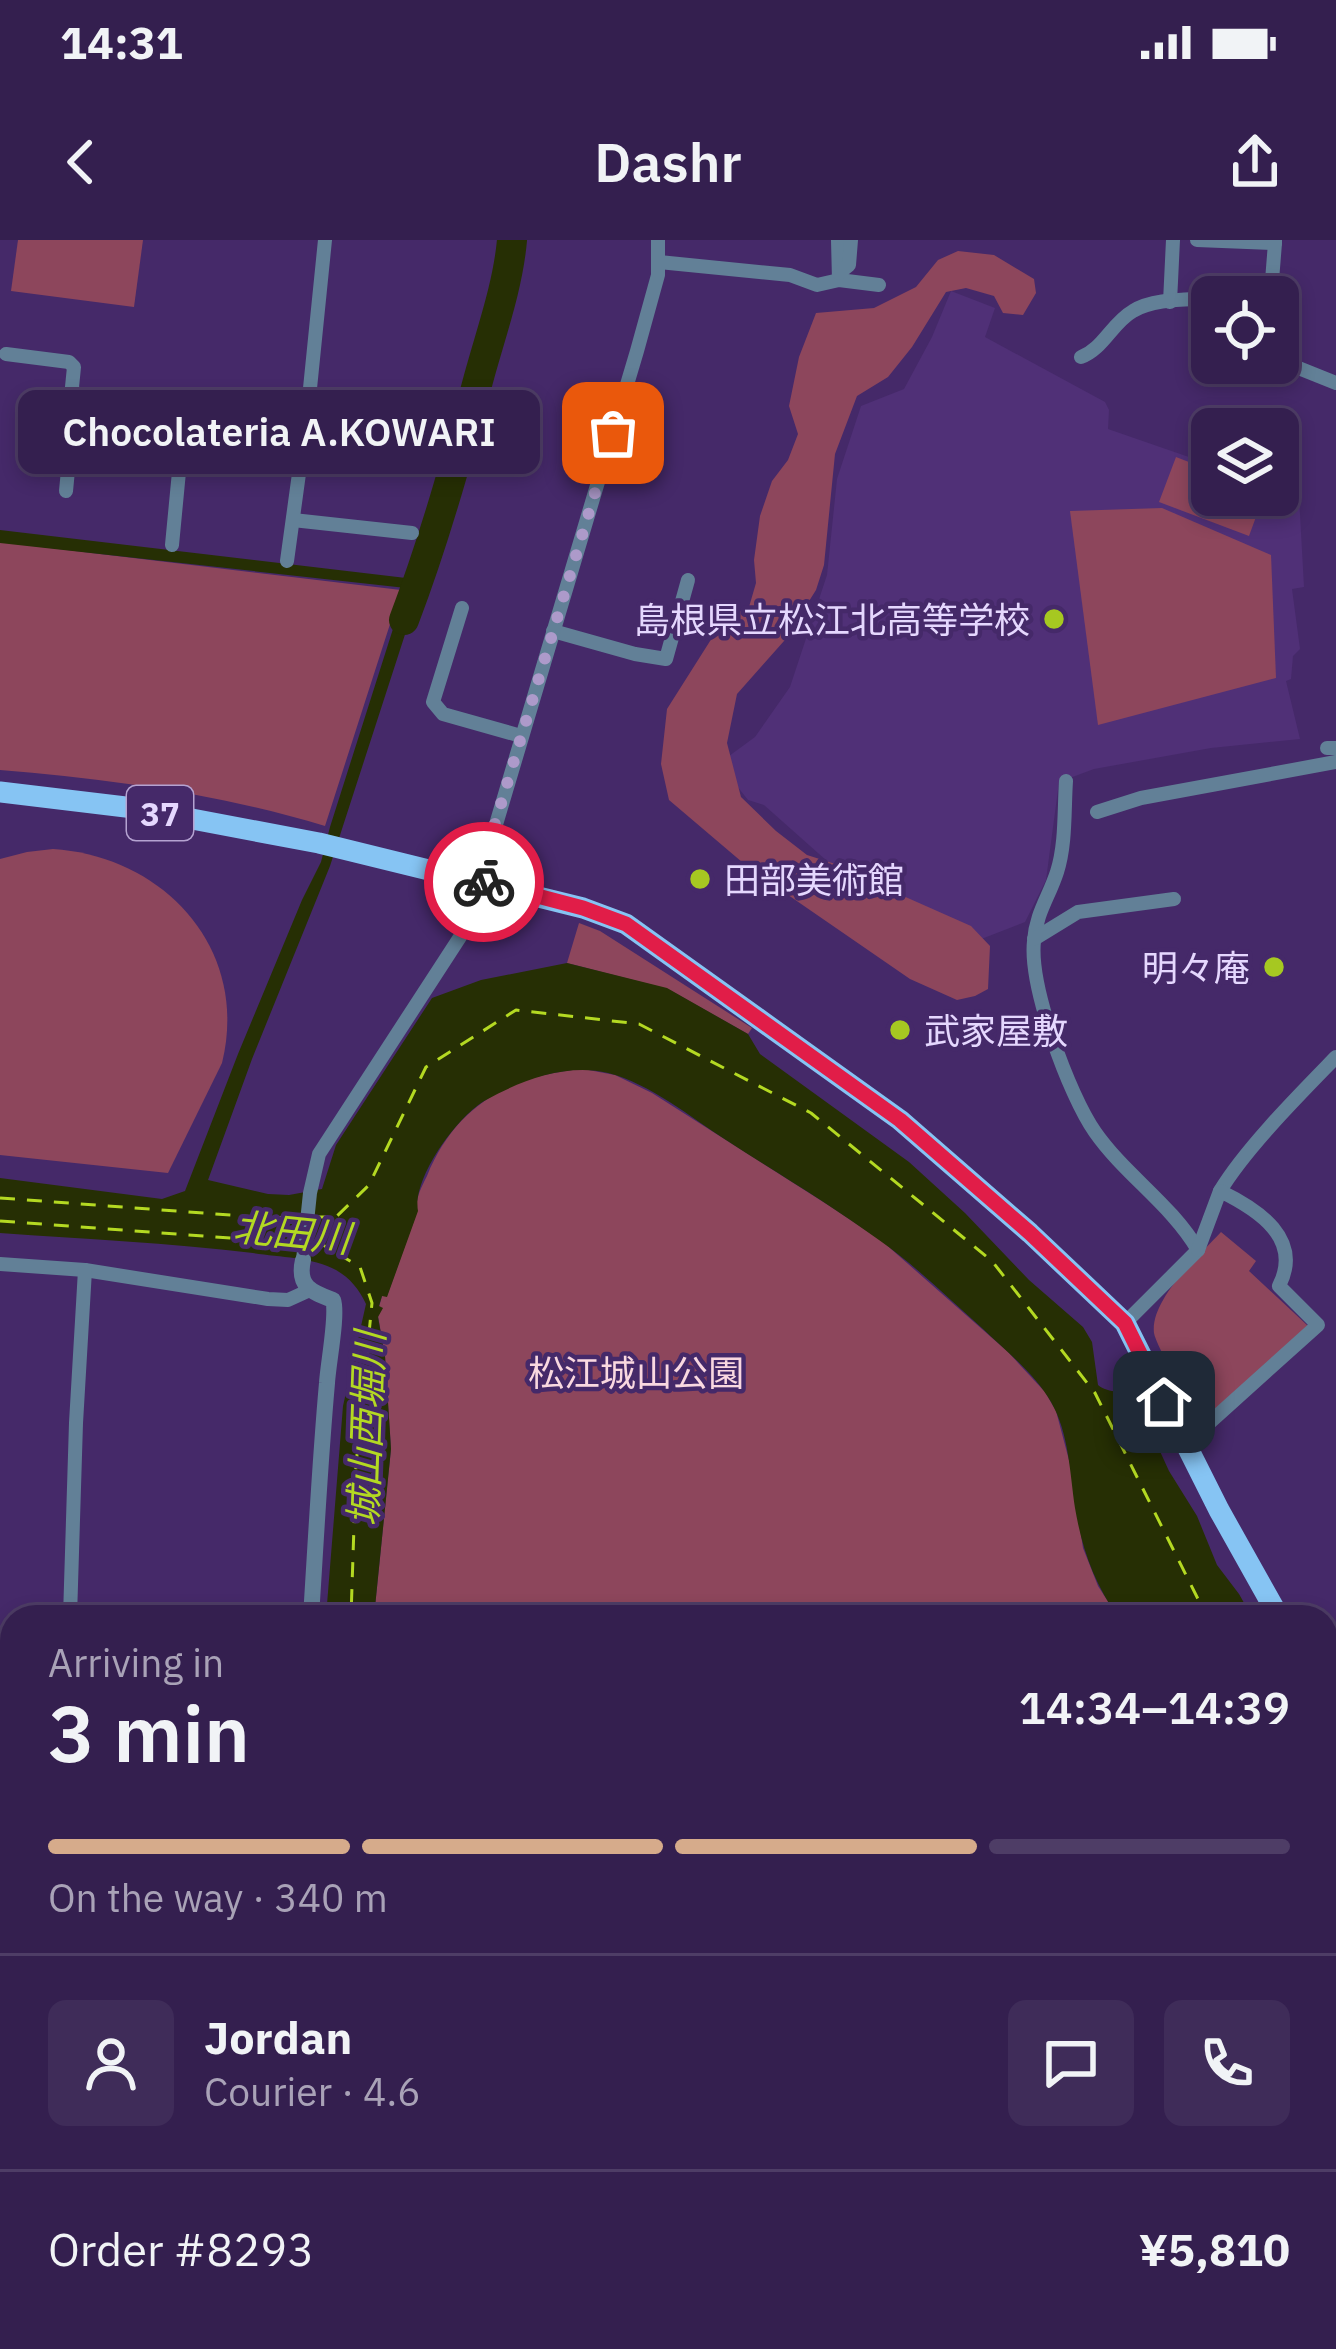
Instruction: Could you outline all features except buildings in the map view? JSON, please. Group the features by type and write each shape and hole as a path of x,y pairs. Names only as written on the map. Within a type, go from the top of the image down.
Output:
{"main road":[{"name":"37","path":"0,792 134,808 319,843 478,880 626,924 900,1120 1125,1323 1273,1605"}],"street":[{"path":"287,561 325,240"},
{"path":"312,1605 326,1384 337,1310 333,1300 302,1282 310,1192 320,1154 460,937 637,350 658,275 658,240"},
{"path":"838,240 839,277"},
{"path":"839,277 849,266 851,240"},
{"path":"1170,302 1173,240"},
{"path":"1197,240 1275,241 1272,276"},
{"path":"659,262 790,275 817,284 839,277 879,285"},
{"path":"1081,357 1132,311 1191,300"},
{"path":"6,354 69,362 74,367 66,491"},
{"path":"1299,368 1336,383"},
{"path":"75,397 305,425"},
{"path":"172,545 185,409"},
{"path":"293,520 412,533"},
{"path":"553,632 666,659 688,580"},
{"path":"462,608 433,702 442,714 521,736"},
{"path":"1096,812 1333,753"},
{"path":"1066,781 1060,859 1034,939 1038,985 1078,1103 1096,1133 1183,1225 1198,1250"},
{"path":"1034,939 1078,912 1174,898"},
{"path":"1125,1323 1198,1250 1228,1178 1336,1057"},
{"path":"1184,1441 1318,1325 1279,1286 1288,1261 1280,1235 1243,1202 1220,1191"},
{"path":"0,1264 85,1270 268,1299 288,1300 310,1290"},
{"path":"70,1605 85,1270"}],"shaded area":[{"name":"島根県立松江北高等学校","path":"951,291 995,308 985,337 1105,402 1108,429 1191,458 1191,516 1299,516 1299,496 1304,587 1292,589 1300,649 1293,656 1291,679 1286,681 1300,739 1211,748 1094,769 1059,782 1046,880 1025,922 935,957 764,805 748,800 725,759 755,737 790,687 827,575 837,479 861,406 904,389"}],"green space":[{"path":"18,240 143,240 134,307 11,291"},
{"path":"958,251 994,255 1034,279 1036,293 1023,315 1003,313 994,296 966,288 946,292 888,377 857,396 835,454 824,565 816,590 784,641 737,694 727,743 741,797 807,855 848,868 971,926 990,946 988,989 957,1000 910,979 749,868 669,800 661,764 667,709 724,619 749,607 756,583 760,516 772,481 788,460 798,434 789,406 799,357 816,313 874,308 916,287 938,260"},
{"path":"1176,457 1191,463 1191,514 1159,502"},
{"name":"島根県立松江北高等学校","path":"1162,508 1271,555 1276,678 1098,725 1070,511"},
{"path":"1196,516 1256,516 1249,536"},
{"path":"0,542 401,590 325,826 164,789 0,770"},
{"path":"53,849 130,869 163,890 190,916 210,947 223,982 227,1021 222,1063 168,1173 0,1155 0,859"},
{"path":"579,923 600,931 752,1028 748,1034 668,989 567,963"},
{"name":"松江城山公園","path":"583,1069 615,1075 652,1093 882,1241 1008,1352 1056,1411 1083,1548 1110,1605 375,1605 391,1449 378,1316 382,1296 387,1296 421,1189 453,1131 488,1099 556,1072"},
{"path":"1221,1232 1256,1261 1249,1271 1308,1326 1209,1418 1198,1418 1156,1340 1155,1320 1178,1278"}],"water":[{"name":"城山西堀川","path":"0,530 422,582 330,866 208,1180 268,1194 322,1189 336,1145 432,998 481,980 567,963 667,988 748,1034 760,1054 909,1162 1083,1327 1092,1342 1098,1385 1136,1399 1217,1565 1245,1605 1111,1605 1085,1552 1057,1414 1020,1363 906,1261 842,1214 655,1093 608,1073 577,1070 530,1080 486,1100 462,1120 429,1166 418,1211 387,1297 382,1296 379,1306 383,1308 378,1317 391,1449 375,1605 327,1605 343,1406 366,1304 357,1289 336,1270 295,1258 0,1233 0,1178 162,1199 185,1191 321,862 406,588 0,543"}],"waterway":[{"name":"北田川","path":"404,620 454,469 503,292 512,240"}],"ferry route":[{"path":"311,1217 336,1217 369,1185 426,1067 516,1010 639,1024 811,1113 992,1261 1095,1393 1201,1605"},
{"path":"0,1198 302,1217"},
{"path":"0,1221 297,1243"},
{"path":"313,1244 360,1267 372,1303 356,1465 351,1605"}],"way so far":[{"path":"484,882 478,880 613,433"}],"place":[{"name":"Chocolateria A.KOWARI","path":"613,433"},
{"name":"島根県立松江北高等学校","path":"1054,619"},
{"name":"田部美術館","path":"700,879"},
{"name":"明々庵","path":"1274,967"},
{"name":"武家屋敷","path":"900,1030"}],"route":[{"path":"484,882 626,924 900,1120 1125,1323 1164,1402"}]}
